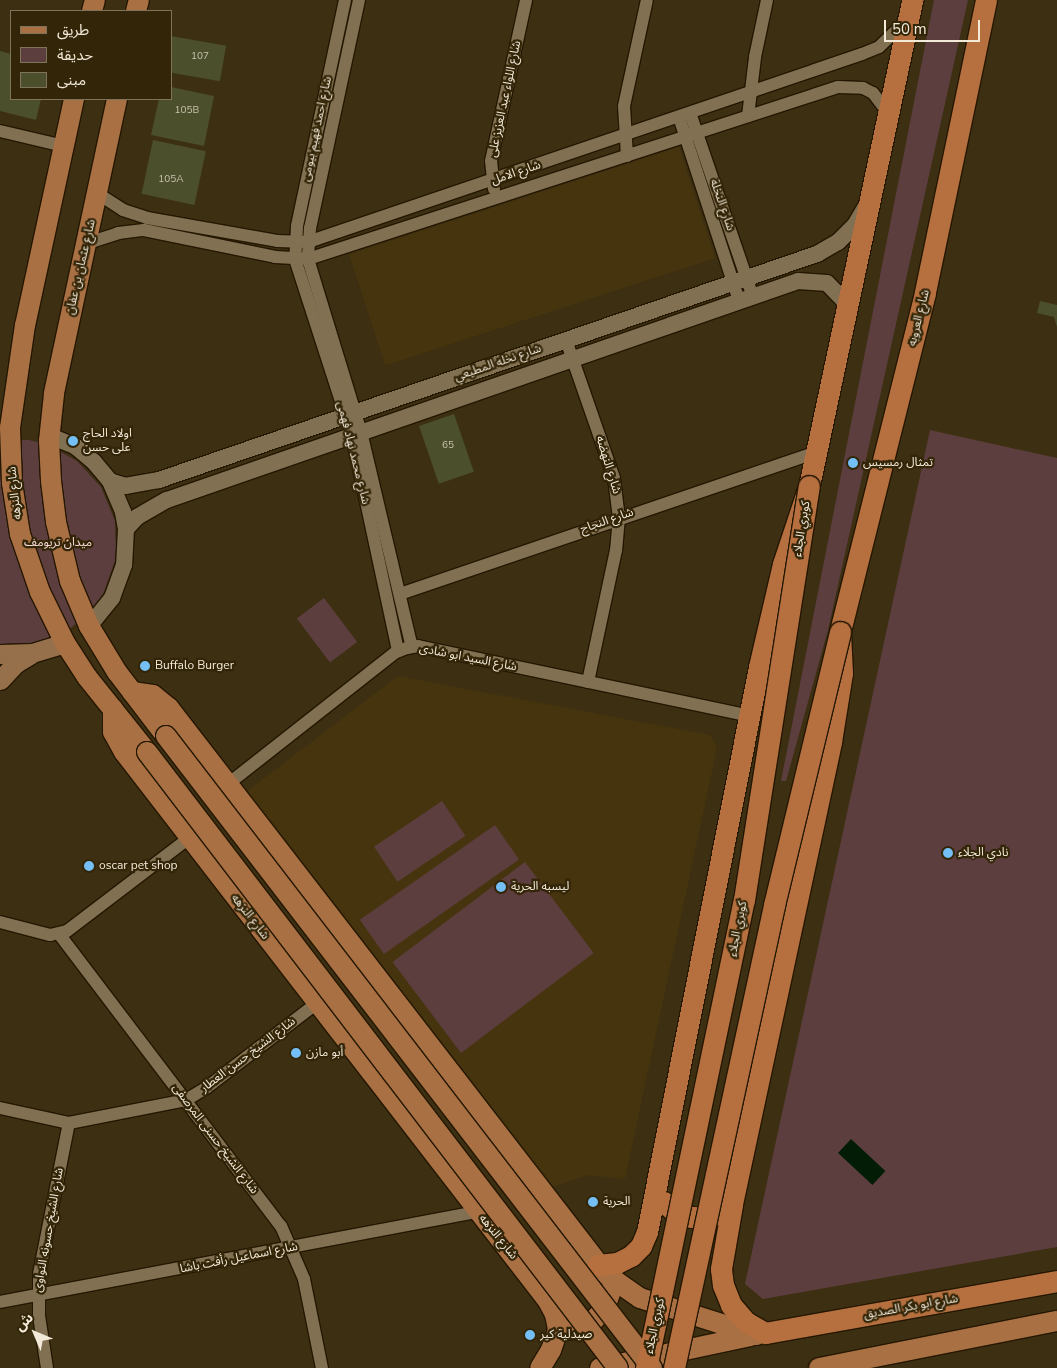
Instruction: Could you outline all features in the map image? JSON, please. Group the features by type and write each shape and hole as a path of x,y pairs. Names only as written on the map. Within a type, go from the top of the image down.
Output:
{"highway":[{"name":"شارع العروبه","path":"840,632 926,293 986,0"},
{"path":"598,1265 624,1260 641,1246 656,1192 749,716 783,564 809,486 912,3"},
{"name":"كوبري الجلاء","path":"646,1368 744,900 809,486"},
{"path":"761,1334 736,1312 723,1284 723,1254 831,742 842,673 840,632"},
{"path":"674,1368 774,905 840,632"},
{"path":"656,1192 674,1211 691,1217 708,1217 732,1206"},
{"name":"شارع ابو بكر الصديق","path":"761,1334 1057,1281"}],"main road":[{"path":"5,429 26,316 74,100"},
{"name":"شارع عثمان بن عفان","path":"50,436 54,394 117,100"},
{"name":"شارع النزهه","path":"5,429 20,534 40,592 65,643 113,709 113,732 117,742 189,838 548,1301 555,1314 558,1330"},
{"path":"50,436 56,522 70,580 89,626 132,692 652,1368"},
{"path":"0,680 16,663 32,654 65,643"},
{"path":"0,654 32,654"},
{"path":"132,692 153,695 162,700 598,1265 614,1282 649,1302 761,1334"},
{"path":"113,709 618,1368"},
{"path":"540,1368 555,1344 558,1330 576,1329 593,1321 605,1308 614,1282"},
{"path":"819,1368 1057,1321"},
{"path":"600,1368 761,1334"}],"street":[{"name":"شارع احمد فهيم بيومى","path":"302,259 294,242 344,0"},
{"name":"شارع احمد فهيم بيومى","path":"302,259 308,242 358,0"},
{"name":"شارع اللواء عبد العزيز على","path":"497,199 492,182 491,161 526,0"},
{"path":"627,156 623,136 624,106 647,0"},
{"path":"748,116 749,93 767,0"},
{"name":"شارع الامل","path":"98,193 134,215 294,242 308,242 492,182 879,48 899,29 912,3"},
{"name":"شارع الامل","path":"85,244 118,233 144,230 302,259 497,199 748,116 850,85 874,93 888,113"},
{"name":"شارع النخلة","path":"685,115 746,299"},
{"path":"0,131 64,146"},
{"name":"شارع نخله المطيعي","path":"110,481 125,486 159,480 817,254 838,242 855,225 868,204"},
{"name":"شارع محمد نهاد فهمى","path":"302,259 357,434 400,594 412,647"},
{"name":"شارع نخله المطيعي","path":"126,529 137,517 167,500 798,281 813,280 827,284 847,304"},
{"name":"شارع النهضه","path":"566,340 614,478 620,517 616,550 588,682"},
{"name":"شارع محمد نهاد فهمى","path":"357,434 398,651"},
{"path":"50,436 75,446 94,462 110,481 120,503 126,529 121,573 112,598 89,626"},
{"name":"شارع النجاح","path":"400,594 620,517 816,452"},
{"name":"شارع السيد ابو شادى","path":"228,784 398,651 412,647 749,716"},
{"path":"0,922 59,934 67,931 189,838"},
{"name":"شارع الشيخ حسنى المرصفى","path":"59,934 281,1226 293,1248 304,1279 322,1368"},
{"name":"شارع الشيخ حسن العطار","path":"0,1108 69,1123 186,1100 206,1088 317,1003"},
{"name":"شارع الشيخ حسونه النواوى","path":"47,1368 38,1296 69,1123"},
{"name":"شارع اسماعيل رأفت باشا","path":"0,1302 478,1212"}],"shaded area":[{"path":"679,147 715,258 385,366 349,254"},
{"name":"ليسبه الحرية","path":"398,676 710,735 717,748 625,1179 589,1175 552,1187 242,795"},
{"path":"851,1139 885,1171 872,1185 838,1153"}],"green space":[{"path":"934,0 968,0 828,630 786,781 781,781"},
{"name":"نادي الجلاء","path":"930,430 1057,458 1057,1247 763,1299 745,1284"},
{"name":"ميدان تريومف","path":"0,440 29,440 46,444 77,461 101,487 115,521 116,557 104,592 94,608 66,632 32,645 0,646"},
{"path":"324,598 357,642 330,662 297,618"},
{"path":"442,801 465,836 398,882 374,847"},
{"path":"495,825 519,859 384,954 360,920"},
{"path":"525,862 594,953 461,1053 392,962"}],"building":[{"path":"172,36 226,46 220,81 172,73"},
{"path":"0,51 10,54 10,100 41,100 36,120 0,111"},
{"path":"172,87 214,96 204,146 151,135 159,100 172,100"},
{"path":"153,140 206,151 194,205 142,194"},
{"path":"1040,301 1057,305 1057,327 1054,317 1037,313"},
{"path":"454,414 474,472 439,484 419,426"}],"place":[{"name":"اولاد الحاج على حسن","path":"73,441"},
{"name":"تمثال رمسيس","path":"853,463"},
{"name":"Buffalo Burger","path":"145,666"},
{"name":"نادي الجلاء","path":"948,853"},
{"name":"oscar pet shop","path":"89,866"},
{"name":"ليسبه الحرية","path":"501,887"},
{"name":"أبو مازن","path":"296,1053"},
{"name":"الحرية","path":"593,1202"},
{"name":"صيدلية كير","path":"530,1335"}]}
